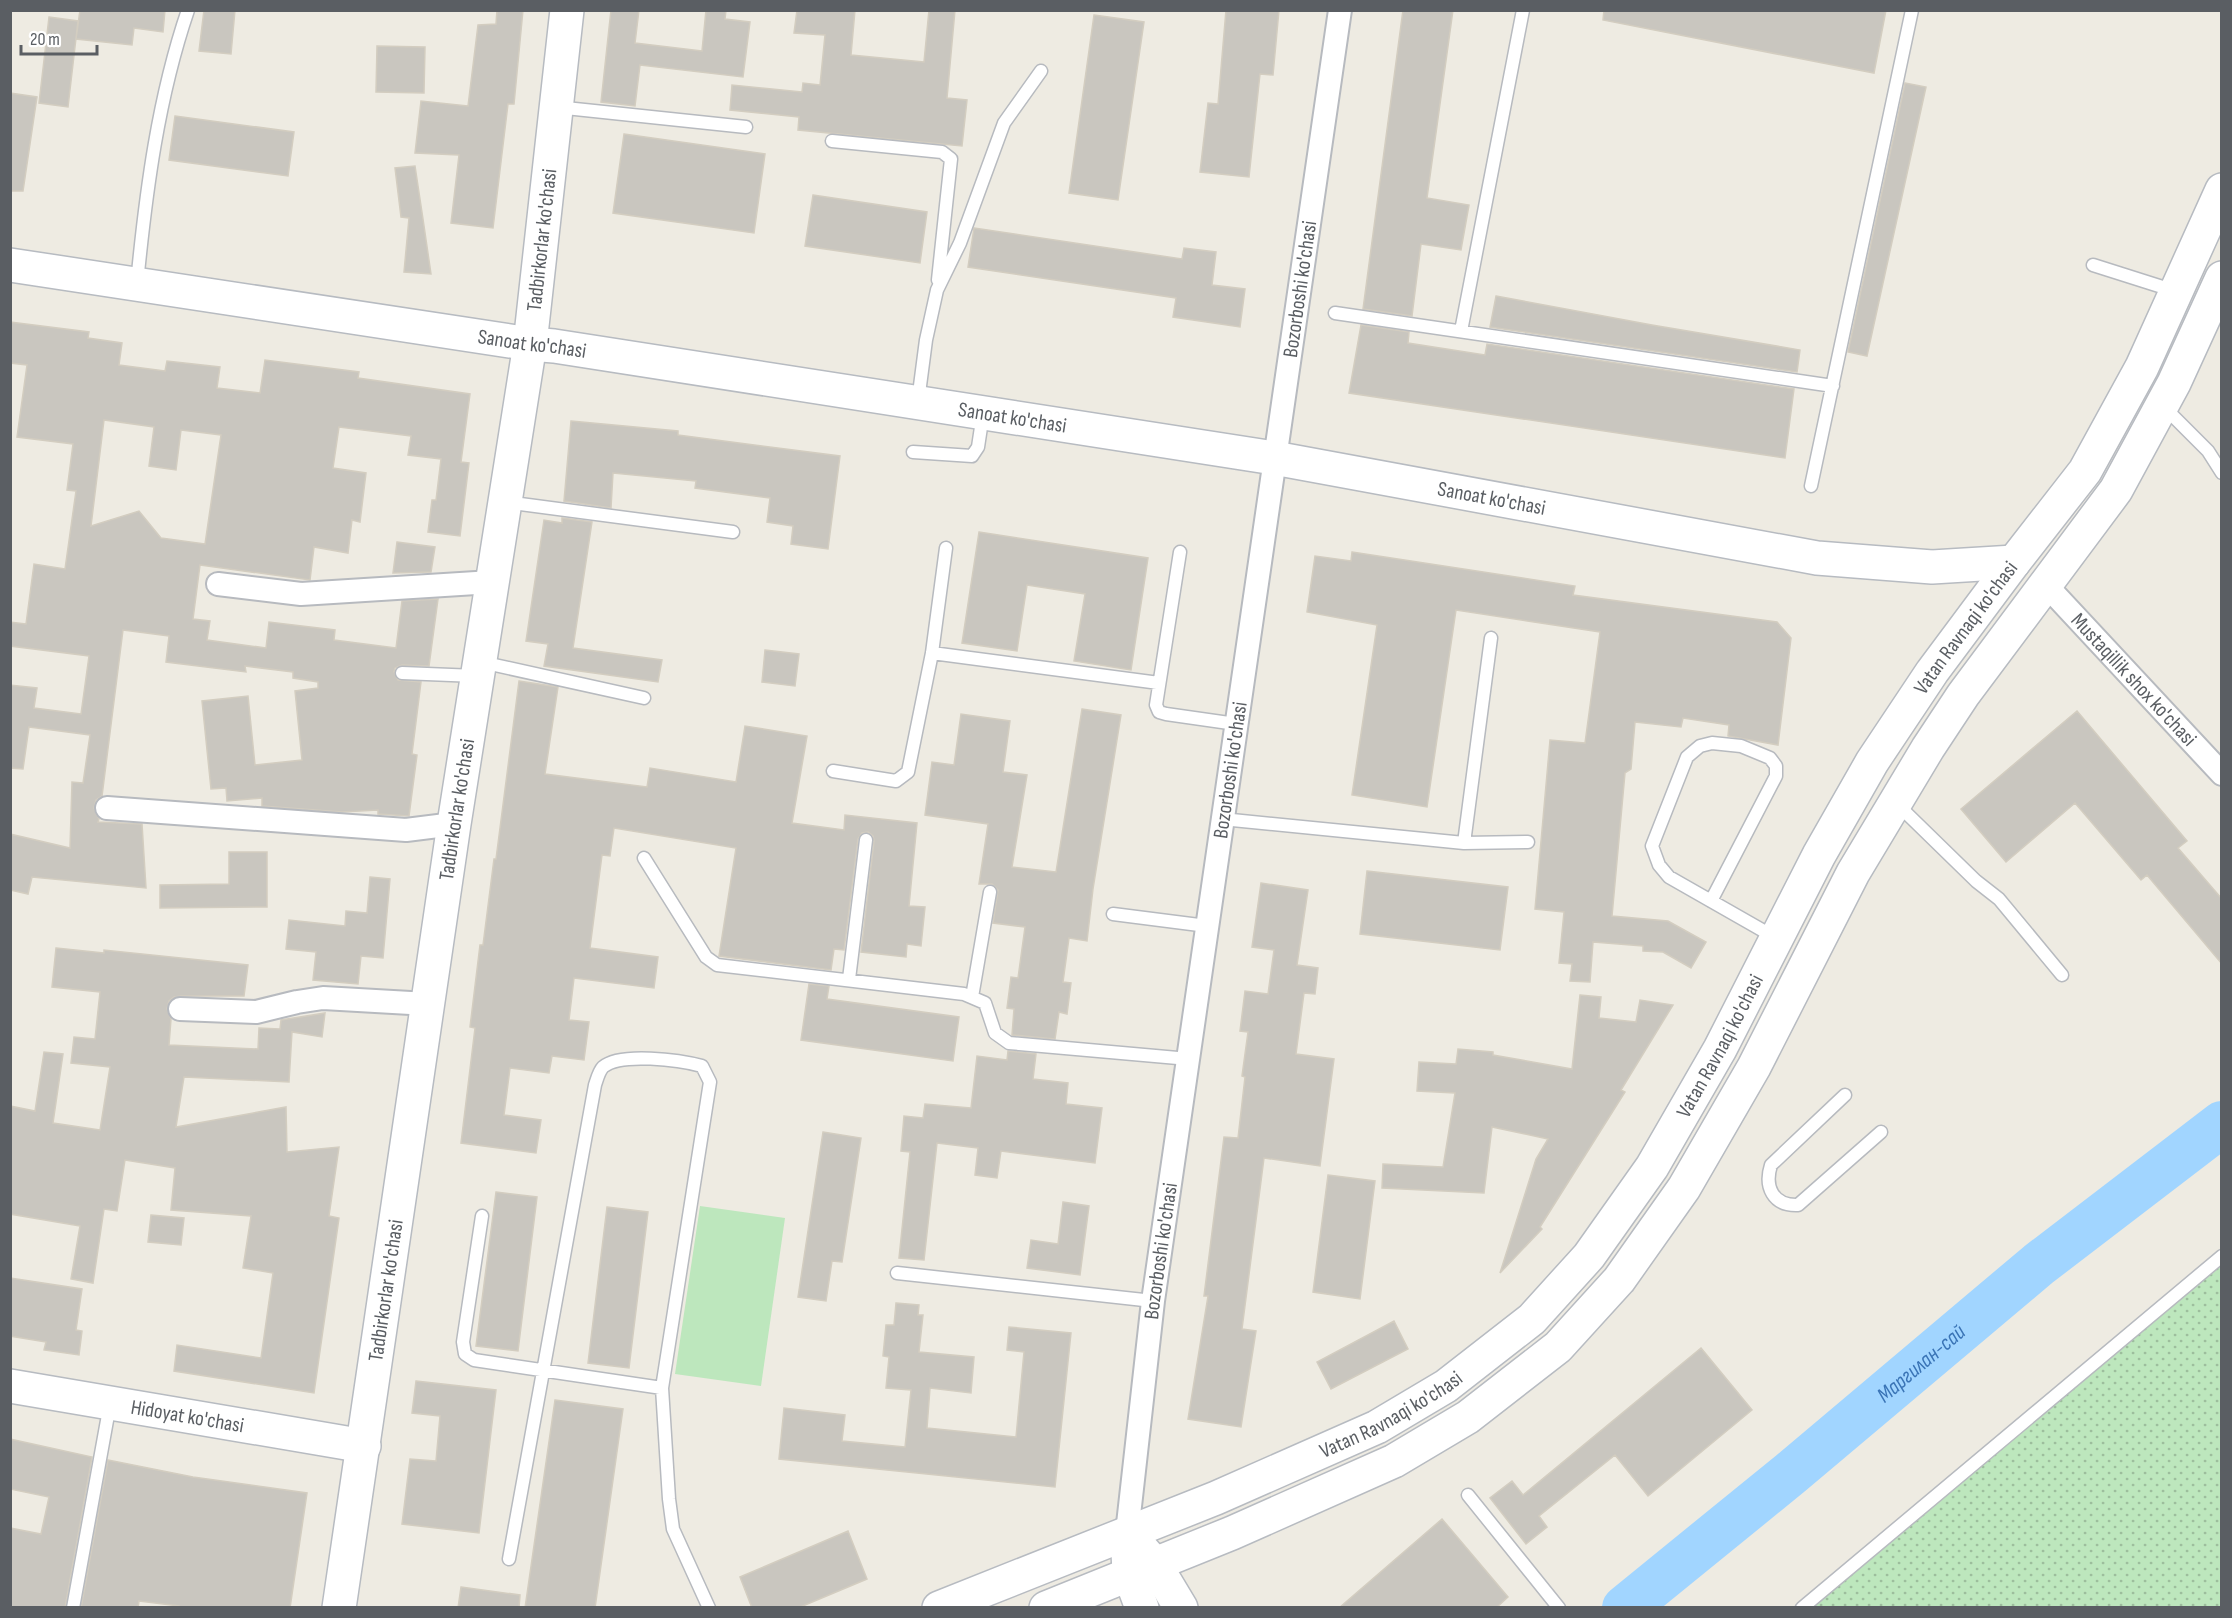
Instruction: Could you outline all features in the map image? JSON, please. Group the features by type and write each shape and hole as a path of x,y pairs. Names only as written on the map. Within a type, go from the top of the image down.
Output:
{"main road":[{"name":"Tadbirkorlar ko'chasi","path":"339,1608 454,824 530,344 567,10"},
{"name":"Vatan Ravnaqi ko'chasi","path":"939,1608 1216,1498 1377,1426 1446,1386 1532,1319 1589,1256 1652,1167 1720,1049 1819,855 1872,762 1932,672 2085,471 2142,367 2222,190"},
{"name":"Sanoat ko'chasi","path":"10,266 530,344 554,345 1274,458 1818,558 1932,567 2014,562"},
{"name":"Vatan Ravnaqi ko'chasi","path":"1046,1608 1232,1533 1394,1461 1468,1418 1558,1347 1618,1280 1684,1188 1754,1067 1853,873 1895,802 1963,695 2116,490 2162,405 2222,278"},
{"path":"2014,562 2046,585"},
{"name":"Hidoyat ko'chasi","path":"10,1386 364,1446"},
{"path":"1127,1533 1141,1568 1142,1608"},
{"path":"1141,1568 1181,1608"}],"street":[{"name":"Bozorboshi ko'chasi","path":"1127,1533 1153,1301 1340,10"},
{"path":"218,584 301,594 492,582"},
{"name":"Mustaqillik shox ko'chasi","path":"2046,585 2222,774"},
{"path":"107,808 406,830 454,824"},
{"path":"180,1009 256,1012 323,998 429,1004"}],"lane":[{"path":"136,284 155,138 176,46 188,10"},
{"path":"1461,331 1523,10"},
{"path":"1810,486 1912,10"},
{"path":"937,290 960,243 1004,123 1041,71"},
{"path":"556,106 746,128"},
{"path":"832,141 942,152 951,159 937,290 926,340 918,402"},
{"path":"2093,266 2176,291"},
{"path":"1335,313 1833,386"},
{"path":"2162,405 2208,452 2222,473"},
{"path":"913,452 972,456 978,447 983,413"},
{"path":"504,502 733,532"},
{"path":"833,771 897,781 908,772 932,653 946,548"},
{"path":"1180,552 1156,705 1159,712 1236,724"},
{"path":"1464,843 1491,638"},
{"path":"932,653 1159,683"},
{"path":"402,673 479,669 644,698"},
{"path":"1711,900 1776,776 1776,766 1770,758 1741,747 1712,743 1700,746 1687,757 1652,846 1659,865 1669,877 1777,938"},
{"path":"1895,802 1976,881 1999,899 2062,975"},
{"path":"1222,819 1464,843 1528,842"},
{"path":"849,979 866,840"},
{"path":"644,858 706,957 717,965 964,994 985,1003 995,1033 1009,1043 1189,1059"},
{"path":"972,997 990,892"},
{"path":"1113,914 1207,926"},
{"path":"509,1558 595,1084 602,1068 618,1059 683,1061 702,1066 710,1082 662,1388 673,1529 709,1608"},
{"path":"1845,1095 1771,1165 1767,1177 1770,1189 1779,1201 1787,1206 1798,1205 1881,1132"},
{"path":"482,1216 463,1342 465,1354 474,1360 662,1388"},
{"path":"1802,1608 2222,1256"},
{"path":"897,1274 1153,1301"},
{"path":"73,1608 110,1403"},
{"path":"1468,1495 1559,1608"}],"green space":[{"path":"700,1206 785,1218 761,1386 675,1374"},
{"path":"2221,1266 2221,1607 1802,1608 2081,1378"}],"building":[{"path":"80,10 165,10 163,32 134,28 132,45 76,39"},
{"path":"204,10 235,10 231,54 199,51"},
{"path":"497,10 523,10 514,104 508,104 493,228 451,223 459,155 415,153 421,101 468,106 478,25 496,24"},
{"path":"611,10 639,10 635,43 702,51 706,10 726,10 725,19 750,22 743,77 640,65 635,106 601,102"},
{"path":"797,10 855,10 851,55 924,62 929,10 955,10 947,98 967,100 962,146 798,130 799,117 730,110 732,85 802,92 803,83 820,85 825,35 794,33"},
{"path":"1226,10 1279,10 1273,75 1260,74 1249,177 1200,172 1208,103 1218,104"},
{"path":"1403,10 1453,10 1427,198 1469,205 1461,250 1421,244 1412,316 1363,309"},
{"path":"1604,10 1886,10 1874,73 1603,20"},
{"path":"1094,15 1144,22 1118,200 1069,193"},
{"path":"49,17 78,21 68,107 39,103"},
{"path":"377,46 425,47 424,93 376,92"},
{"path":"1905,83 1926,87 1867,356 1848,352"},
{"path":"10,93 37,97 23,191 10,191"},
{"path":"175,116 294,132 288,176 169,160"},
{"path":"624,134 765,154 754,233 613,213"},
{"path":"415,166 431,274 404,272 409,218 401,217 395,168"},
{"path":"813,195 927,212 920,263 805,246"},
{"path":"974,228 1182,259 1184,248 1216,252 1212,285 1245,289 1240,327 1173,317 1176,298 968,267"},
{"path":"1496,296 1800,350 1797,372 1490,327"},
{"path":"10,322 89,332 88,338 122,343 119,365 165,371 167,361 220,367 217,388 260,393 265,360 359,372 358,378 470,394 461,462 469,463 460,536 428,532 432,500 436,500 441,459 408,455 411,436 339,427 333,468 366,473 360,522 352,520 348,553 314,547 310,580 200,565 193,619 210,621 207,640 266,648 269,622 335,630 334,640 396,648 402,601 438,599 429,666 402,665 395,668 394,672 398,680 421,682 412,754 417,755 409,816 378,814 378,810 342,812 262,806 262,798 227,801 226,788 211,789 202,701 248,696 255,765 302,760 295,691 318,688 318,682 293,678 293,672 245,666 246,672 166,662 169,636 123,630 102,796 96,800 94,808 98,822 142,824 146,888 32,877 28,894 10,890 10,834 70,848 72,782 83,783 90,735 29,727 23,769 10,768 10,685 37,688 34,708 81,714 89,656 10,646 10,622 26,624 34,564 65,569 76,491 67,490 73,444 17,437 27,365 10,363","holes":["104,420 154,427 149,466 176,470 181,430 221,435 205,544 161,538 139,511 91,526"]},
{"path":"1361,325 1409,332 1408,343 1485,355 1487,344 1794,389 1785,458 1349,393"},
{"path":"571,421 678,431 678,435 840,456 828,549 791,544 793,526 767,522 770,498 695,488 696,481 613,473 611,508 564,501"},
{"path":"562,518 592,522 573,648 662,660 658,682 544,666 548,644 526,641 544,520 562,523"},
{"path":"979,532 1148,558 1131,670 1074,661 1085,594 1027,585 1017,651 962,643"},
{"path":"397,542 435,547 431,572 393,573"},
{"path":"1352,552 1575,586 1573,595 1777,622 1791,638 1778,745 1728,736 1729,725 1683,718 1681,727 1635,722 1631,769 1625,773 1612,916 1668,921 1706,942 1691,968 1663,952 1643,951 1643,946 1593,942 1590,982 1570,981 1572,964 1559,963 1564,912 1535,909 1550,740 1585,743 1600,632 1456,610 1427,807 1352,795 1377,625 1307,612 1315,556 1351,561"},
{"path":"765,650 799,654 795,686 762,682"},
{"path":"519,681 558,687 545,774 647,787 650,768 736,782 745,726 807,736 792,823 844,830 845,815 917,823 909,906 925,907 921,946 907,944 906,957 861,952 874,841 873,836 868,832 862,833 858,839 844,950 834,949 831,970 719,956 736,848 614,828 610,856 602,855 590,948 658,957 654,988 574,978 569,1020 589,1022 584,1060 552,1056 549,1073 510,1068 504,1115 541,1120 536,1153 461,1143 475,1028 470,1027 480,945 483,945 494,859 496,859"},
{"path":"1082,709 1121,715 1093,889 1087,941 1069,938 1063,982 1071,983 1067,1014 1059,1012 1055,1039 1012,1035 1014,1009 1007,1008 1011,977 1018,978 1025,927 993,923 998,890 992,884 979,884 988,824 925,815 932,762 954,765 961,714 1010,721 1003,772 1027,775 1012,867 1056,872"},
{"path":"2077,711 2187,841 2178,848 2222,899 2222,964 2147,875 2141,880 2075,803 2006,862 1961,809"},
{"path":"229,852 267,852 267,907 160,908 160,885 229,884"},
{"path":"1367,871 1508,887 1500,950 1360,934"},
{"path":"370,877 390,879 383,958 361,956 358,984 313,980 316,952 286,949 289,920 345,926 346,911 367,913"},
{"path":"1261,883 1308,890 1297,965 1318,968 1315,994 1304,993 1296,1054 1334,1059 1320,1166 1264,1158 1242,1329 1256,1331 1241,1427 1188,1419 1208,1296 1204,1296 1224,1137 1238,1138 1245,1077 1242,1076 1248,1032 1240,1031 1245,991 1268,994 1274,950 1252,947"},
{"path":"56,948 104,953 104,950 248,965 244,996 181,996 169,1001 167,1009 171,1019 169,1045 258,1049 259,1028 280,1029 281,1020 325,1013 322,1037 292,1032 289,1082 184,1077 176,1127 286,1107 287,1152 339,1147 329,1216 339,1218 314,1393 174,1371 177,1345 261,1358 273,1273 243,1268 251,1216 171,1210 175,1168 125,1160 117,1211 104,1209 93,1283 71,1279 80,1226 10,1214 10,1106 35,1111 44,1052 63,1054 53,1123 100,1130 110,1067 71,1063 74,1037 95,1039 100,992 52,987"},
{"path":"809,984 829,986 827,999 959,1017 953,1061 801,1040"},
{"path":"1580,995 1601,997 1599,1018 1636,1022 1640,1000 1673,1005 1621,1090 1625,1092 1540,1227 1542,1229 1500,1273 1536,1159 1548,1139 1492,1127 1484,1193 1382,1188 1383,1164 1443,1167 1455,1093 1417,1091 1419,1062 1456,1064 1458,1049 1493,1052 1493,1055 1572,1069"},
{"path":"1008,1051 1036,1054 1033,1079 1068,1083 1066,1104 1102,1108 1095,1163 1001,1151 997,1178 975,1175 978,1148 937,1143 924,1260 899,1258 910,1152 901,1151 904,1116 923,1118 925,1104 971,1108 977,1056 1007,1060"},
{"path":"823,1132 861,1138 842,1262 832,1261 826,1301 798,1297"},
{"path":"1328,1175 1375,1181 1360,1299 1313,1292"},
{"path":"496,1192 537,1197 518,1351 476,1346"},
{"path":"1063,1202 1089,1206 1080,1275 1027,1268 1031,1240 1058,1244"},
{"path":"607,1207 648,1212 629,1368 588,1363"},
{"path":"151,1215 184,1218 181,1245 148,1242"},
{"path":"10,1278 82,1289 76,1330 82,1331 79,1355 44,1350 46,1342 10,1336"},
{"path":"896,1303 919,1305 918,1315 923,1315 919,1352 974,1357 971,1393 930,1388 927,1428 1016,1437 1024,1352 1007,1350 1009,1327 1071,1333 1055,1487 779,1459 784,1408 845,1415 842,1441 905,1447 911,1390 886,1388 889,1357 883,1356 886,1325 894,1325"},
{"path":"1394,1321 1408,1349 1331,1389 1317,1362"},
{"path":"1701,1348 1752,1410 1648,1496 1615,1455 1539,1516 1547,1527 1526,1544 1490,1498 1512,1481 1523,1495"},
{"path":"416,1381 496,1390 479,1533 402,1524 410,1459 436,1461 440,1416 412,1413"},
{"path":"555,1400 623,1409 595,1608 525,1608"},
{"path":"10,1439 92,1457 65,1608 10,1608 10,1528 41,1534 49,1497 10,1489"},
{"path":"108,1460 193,1477 307,1493 290,1608 179,1608 179,1606 139,1601 138,1608 81,1608"},
{"path":"1442,1519 1508,1597 1496,1608 1339,1608"},
{"path":"848,1531 867,1579 798,1608 752,1608 740,1577"},
{"path":"461,1587 520,1595 519,1608 458,1608"}],"waterway":[{"name":"Маргилан-сай","path":"1625,1608 1791,1473 2039,1264 2222,1124"}]}
